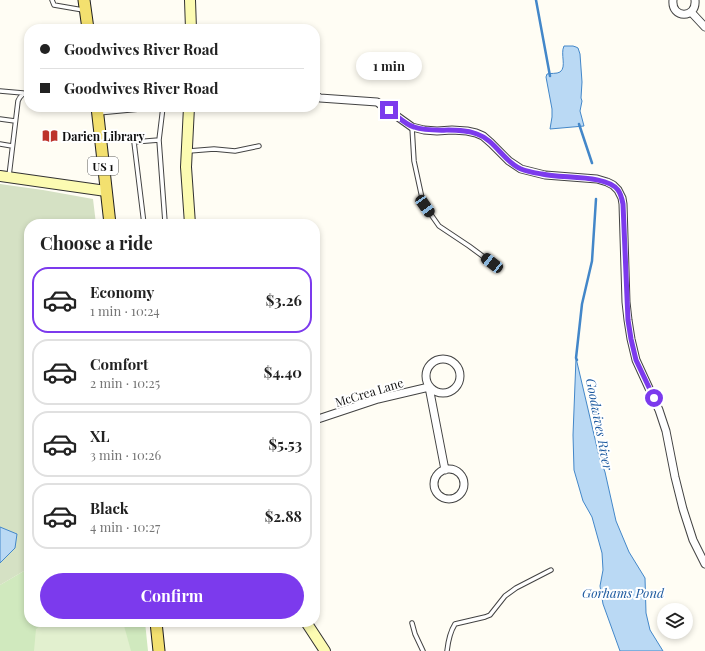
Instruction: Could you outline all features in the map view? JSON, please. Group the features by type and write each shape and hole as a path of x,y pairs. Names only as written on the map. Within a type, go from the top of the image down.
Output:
{"main road":[{"path":"85,5 87,24"},
{"name":"US 1","path":"97,112 109,219"},
{"path":"157,627 159,651"}],"street":[{"path":"190,0 191,24"},
{"path":"672,0 672,5 676,12 684,14 691,12 695,5 695,0"},
{"path":"691,12 705,27"},
{"path":"320,98 377,102 412,127 437,131 467,131 483,136 509,161 521,169 544,175 597,179 613,185 618,190 623,204 626,302 631,339 636,360 659,410 666,431 683,509 693,540 705,564"},
{"path":"189,112 186,167 190,219"},
{"path":"4,176 106,191"},
{"path":"429,387 440,393 447,393 455,388 459,378 459,372 456,366 451,362 438,360 432,363 426,374 426,381 429,387 446,470"},
{"name":"McCrea Lane","path":"320,418 378,399 429,387"},
{"path":"446,470 457,472 463,481 461,492 452,499 441,497 434,488 436,476 440,472 446,470"},
{"path":"309,627 325,651"}],"lane":[{"path":"52,0 54,5 85,5"},
{"path":"0,90 23,94 18,101 12,146 4,176"},
{"path":"162,112 159,140 165,219"},
{"path":"0,119 15,121"},
{"path":"412,127 414,161 425,206 439,226 492,263"},
{"path":"143,219 134,142 159,140"},
{"path":"0,144 12,146"},
{"path":"187,151 214,149 235,151 259,146"},
{"path":"447,651 448,642 455,624 490,615 505,596 516,588 551,570"},
{"path":"412,622 415,634 423,651"}],"green space":[{"path":"0,184 93,199 95,219 24,219 24,571 0,585"},
{"path":"24,571 24,627 146,627 148,651 0,651 0,585"},
{"path":"39,627 124,627 131,651 34,651 36,629"}],"water":[{"path":"564,46 573,46 578,48 580,54 582,101 580,111 584,126 550,129 552,109 546,77 547,74 559,73 562,70"},
{"name":"Gorhams Pond","path":"576,358 616,521 629,552 645,578 646,613 650,630 663,651 620,651 603,604 600,586 603,570 602,553 592,517 583,501 574,470 573,435"},
{"path":"0,527 17,534 15,548 0,563"}],"waterway":[{"name":"Goodwives River","path":"536,0 550,76"},
{"name":"Goodwives River","path":"579,124 592,163"},
{"name":"Goodwives River","path":"577,360 582,304 592,261 596,199"}],"place":[{"name":"Darien Library","path":"50,136"}],"route":[{"path":"389,110 412,127 437,131 467,131 483,136 509,161 521,169 544,175 597,179 613,185 618,190 623,204 626,302 629,329 636,360 654,398"}]}
